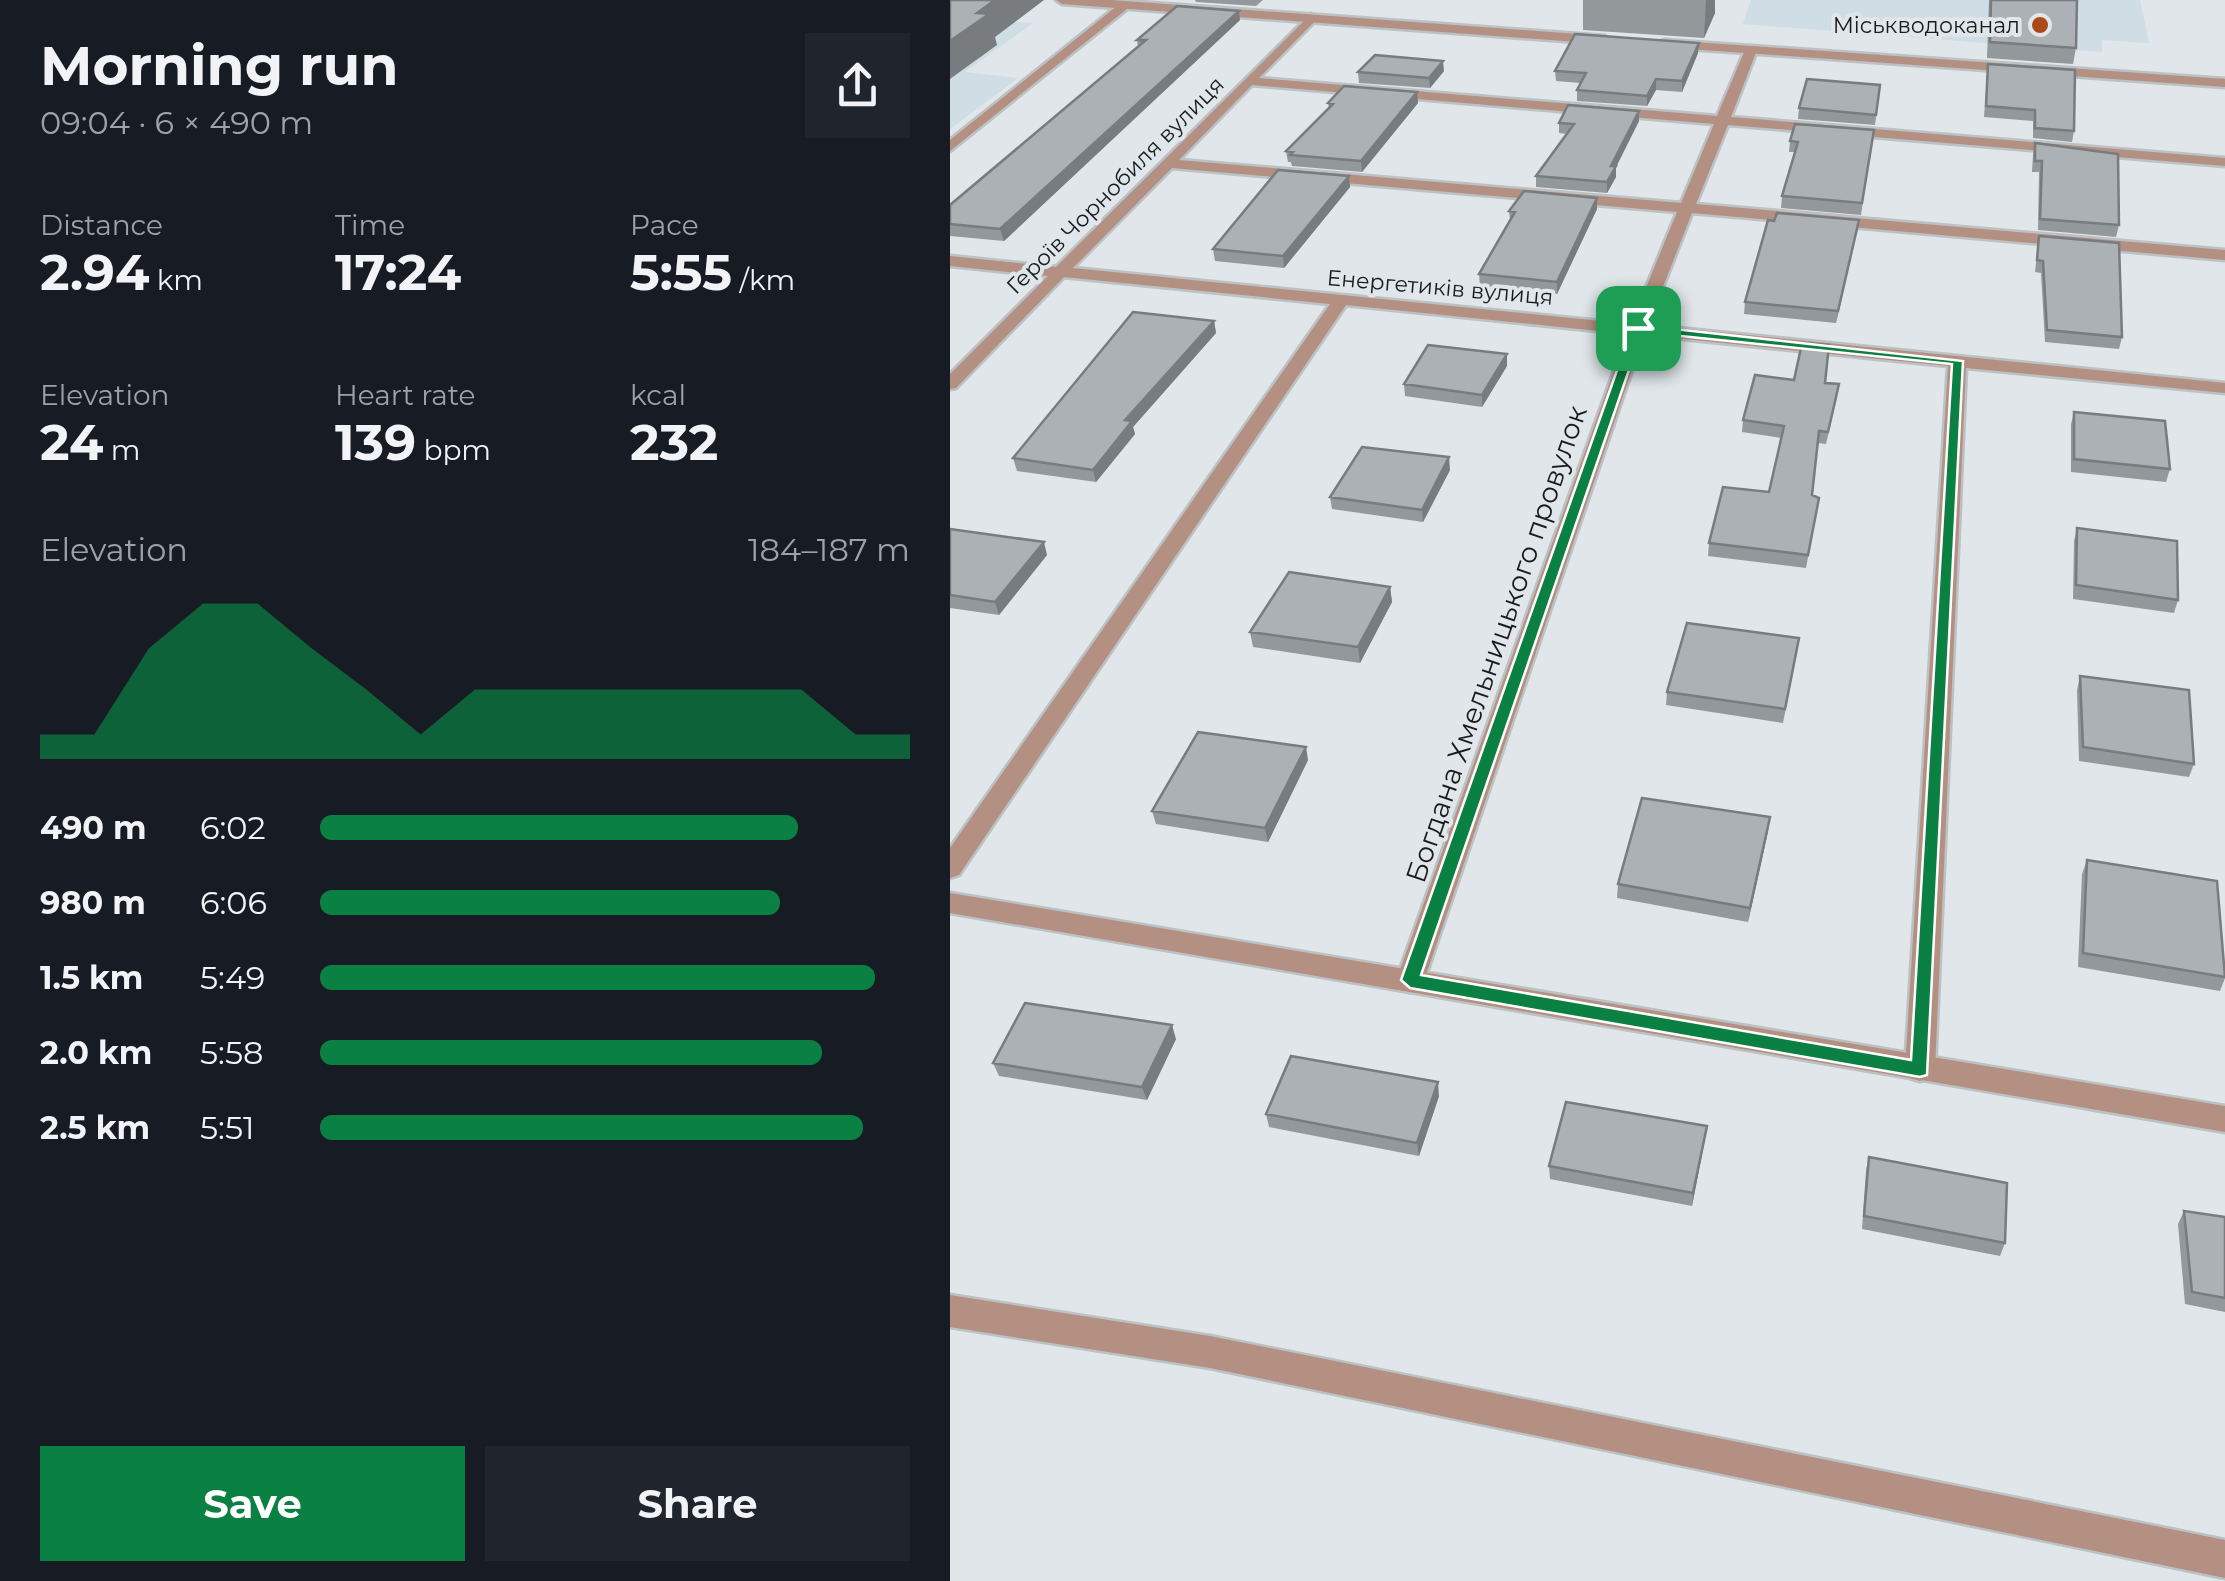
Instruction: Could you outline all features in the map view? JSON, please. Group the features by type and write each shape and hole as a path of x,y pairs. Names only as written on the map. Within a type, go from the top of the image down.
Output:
{"street":[{"path":"1062,0 1612,40"},
{"path":"950,147 1126,5"},
{"name":"Героїв Чорнобиля вулиця","path":"950,384 1312,18"},
{"path":"1651,43 2225,82"},
{"name":"Богдана Хмельницького провулок","path":"1410,980 1638,328 1751,50"},
{"path":"1249,81 2225,162"},
{"path":"1168,164 2225,255"},
{"name":"Енергетиків вулиця","path":"950,262 2225,388"},
{"path":"950,868 1340,300"},
{"path":"1920,1069 1958,361"},
{"path":"950,903 2225,1120"},
{"path":"950,1311 1210,1352 2225,1559"}],"shaded area":[{"path":"1751,0 2140,0 2149,43 2102,40 2102,52 1743,24"},
{"path":"950,17 1033,23 965,72 1018,78 950,129"}],"building":[{"path":"950,0 995,0 977,13 989,14 950,41"},
{"path":"1991,0 2077,0 2076,48 1990,42"},
{"path":"1177,6 1239,11 1000,229 950,224 950,205 1146,40 1137,40"},
{"path":"1575,34 1699,43 1682,81 1656,79 1647,96 1577,90 1586,73 1555,71"},
{"path":"1375,55 1443,61 1429,78 1358,72"},
{"path":"1988,64 2075,70 2074,131 2035,128 2035,110 1986,106"},
{"path":"1807,79 1880,85 1876,115 1799,108"},
{"path":"1344,86 1417,92 1361,161 1290,155 1293,152 1286,151 1333,104 1328,103"},
{"path":"1568,105 1639,111 1607,182 1536,176 1574,124 1559,123"},
{"path":"1795,124 1874,130 1862,203 1782,196 1798,142 1790,141"},
{"path":"2035,143 2118,154 2119,225 2040,219 2042,161 2035,161"},
{"path":"1278,170 1349,176 1283,256 1213,249"},
{"path":"1524,191 1597,198 1557,282 1479,274 1515,212 1509,211"},
{"path":"1777,213 1859,220 1838,311 1745,302 1768,220 1774,221"},
{"path":"2039,236 2119,243 2122,337 2047,330 2043,261 2037,260"},
{"path":"1133,312 1214,321 1125,420 1132,421 1093,470 1013,458"},
{"path":"1802,343 1829,345 1825,383 1839,384 1828,432 1819,431 1812,495 1819,498 1808,555 1709,543 1723,487 1769,492 1784,426 1743,420 1755,375 1794,380"},
{"path":"1428,345 1507,354 1482,395 1404,384"},
{"path":"2074,412 2165,421 2170,469 2074,459"},
{"path":"1362,447 1449,457 1422,510 1330,497"},
{"path":"2077,528 2177,541 2178,600 2076,585"},
{"path":"950,529 1044,542 995,602 950,595"},
{"path":"1289,572 1390,587 1358,647 1250,632"},
{"path":"1687,623 1799,638 1785,709 1667,692"},
{"path":"2080,676 2189,690 2194,764 2083,747"},
{"path":"1198,732 1306,747 1265,828 1152,811"},
{"path":"1642,798 1770,817 1750,908 1618,884"},
{"path":"2087,860 2217,881 2225,977 2083,953"},
{"path":"1025,1003 1172,1025 1142,1087 993,1063"},
{"path":"1291,1056 1438,1082 1417,1143 1266,1114"},
{"path":"1566,1102 1707,1126 1693,1193 1549,1166"},
{"path":"1869,1157 2007,1183 2005,1243 1864,1216"},
{"path":"2184,1211 2225,1217 2225,1298 2192,1292"}],"place":[{"name":"Міськводоканал","path":"2040,25"}],"route":[{"path":"1638,328 1958,361 1920,1069 1410,980 1638,328"}]}
